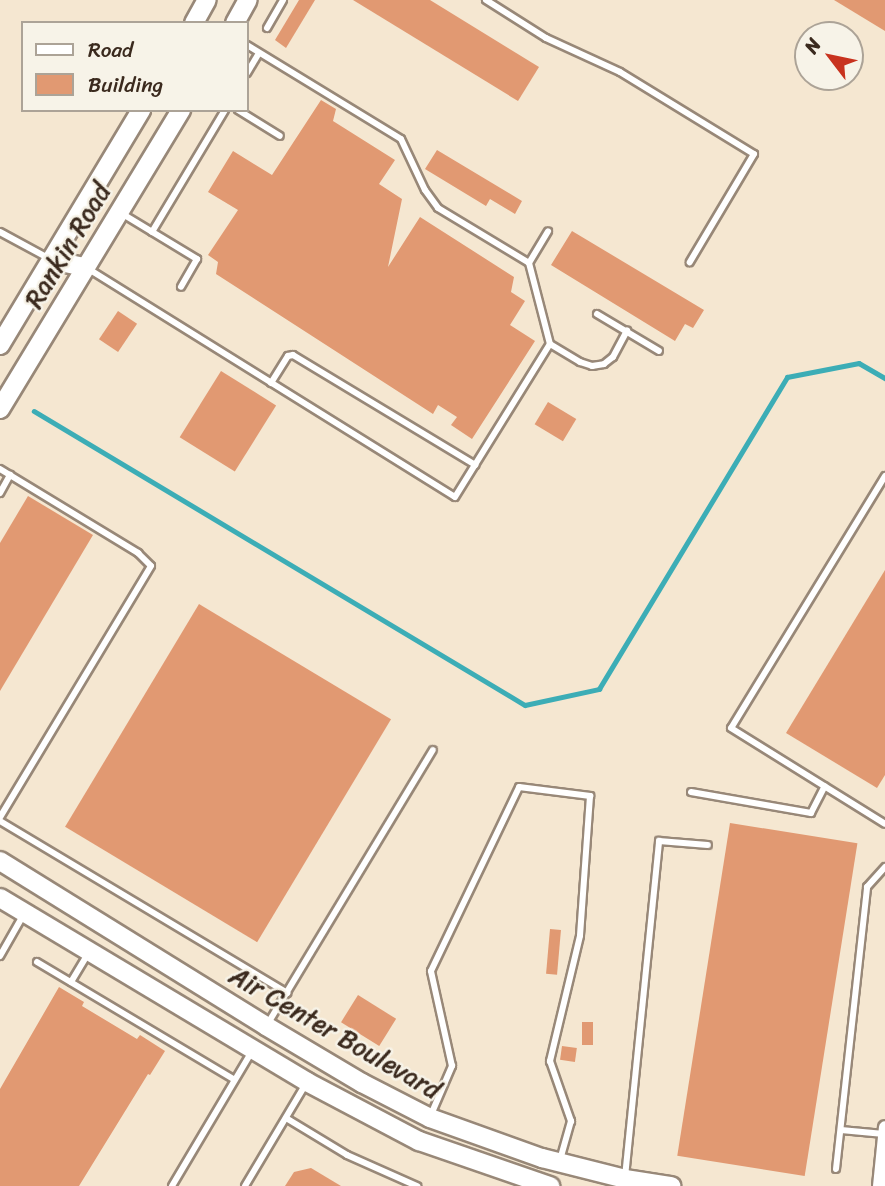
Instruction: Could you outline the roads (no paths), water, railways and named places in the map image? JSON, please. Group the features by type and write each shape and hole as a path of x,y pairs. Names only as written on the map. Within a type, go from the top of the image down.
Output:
{"street":[{"path":"236,21 248,0"},
{"name":"Rankin Road","path":"0,345 140,112"},
{"name":"Rankin Road","path":"0,409 180,112"},
{"path":"51,260 85,267"},
{"name":"Air Center Boulevard","path":"0,861 362,1083 430,1118 493,1142 559,1162 659,1185"},
{"path":"25,913 40,887"},
{"name":"Air Center Boulevard","path":"0,898 307,1083 419,1141 550,1186"},
{"path":"253,1049 267,1026"},
{"path":"419,1141 430,1118"},
{"path":"879,1186 885,1127"}],"lane":[{"path":"267,28 284,0"},
{"path":"486,0 546,38 620,72 754,154 690,261"},
{"path":"248,46 401,139 438,208 529,263 550,344 580,362 592,366 604,364 627,331"},
{"path":"248,72 259,53"},
{"path":"152,232 224,112"},
{"path":"241,112 281,136"},
{"path":"119,212 197,259 181,287"},
{"path":"529,263 548,231"},
{"path":"0,232 51,260"},
{"path":"85,267 455,497 550,344"},
{"path":"597,314 659,351"},
{"path":"271,383 288,356 293,355 475,465"},
{"path":"0,469 138,553 150,566 0,817 286,993"},
{"path":"0,493 10,475"},
{"path":"885,475 731,728 885,824"},
{"path":"267,1026 433,750"},
{"path":"691,792 811,813 825,786"},
{"path":"430,1118 452,1066 431,971 520,787 590,796 580,936 550,1061 572,1121 559,1162"},
{"path":"625,1179 659,841 708,845"},
{"path":"836,1169 867,887 885,867"},
{"path":"0,956 25,913"},
{"path":"71,982 89,951"},
{"path":"37,962 235,1080"},
{"path":"172,1186 253,1049"},
{"path":"246,1186 307,1083"},
{"path":"286,1118 347,1155 417,1186"},
{"path":"841,1130 884,1135"}],"waterway":[{"path":"34,411 525,705 599,689 787,377 859,363 885,378"}]}
